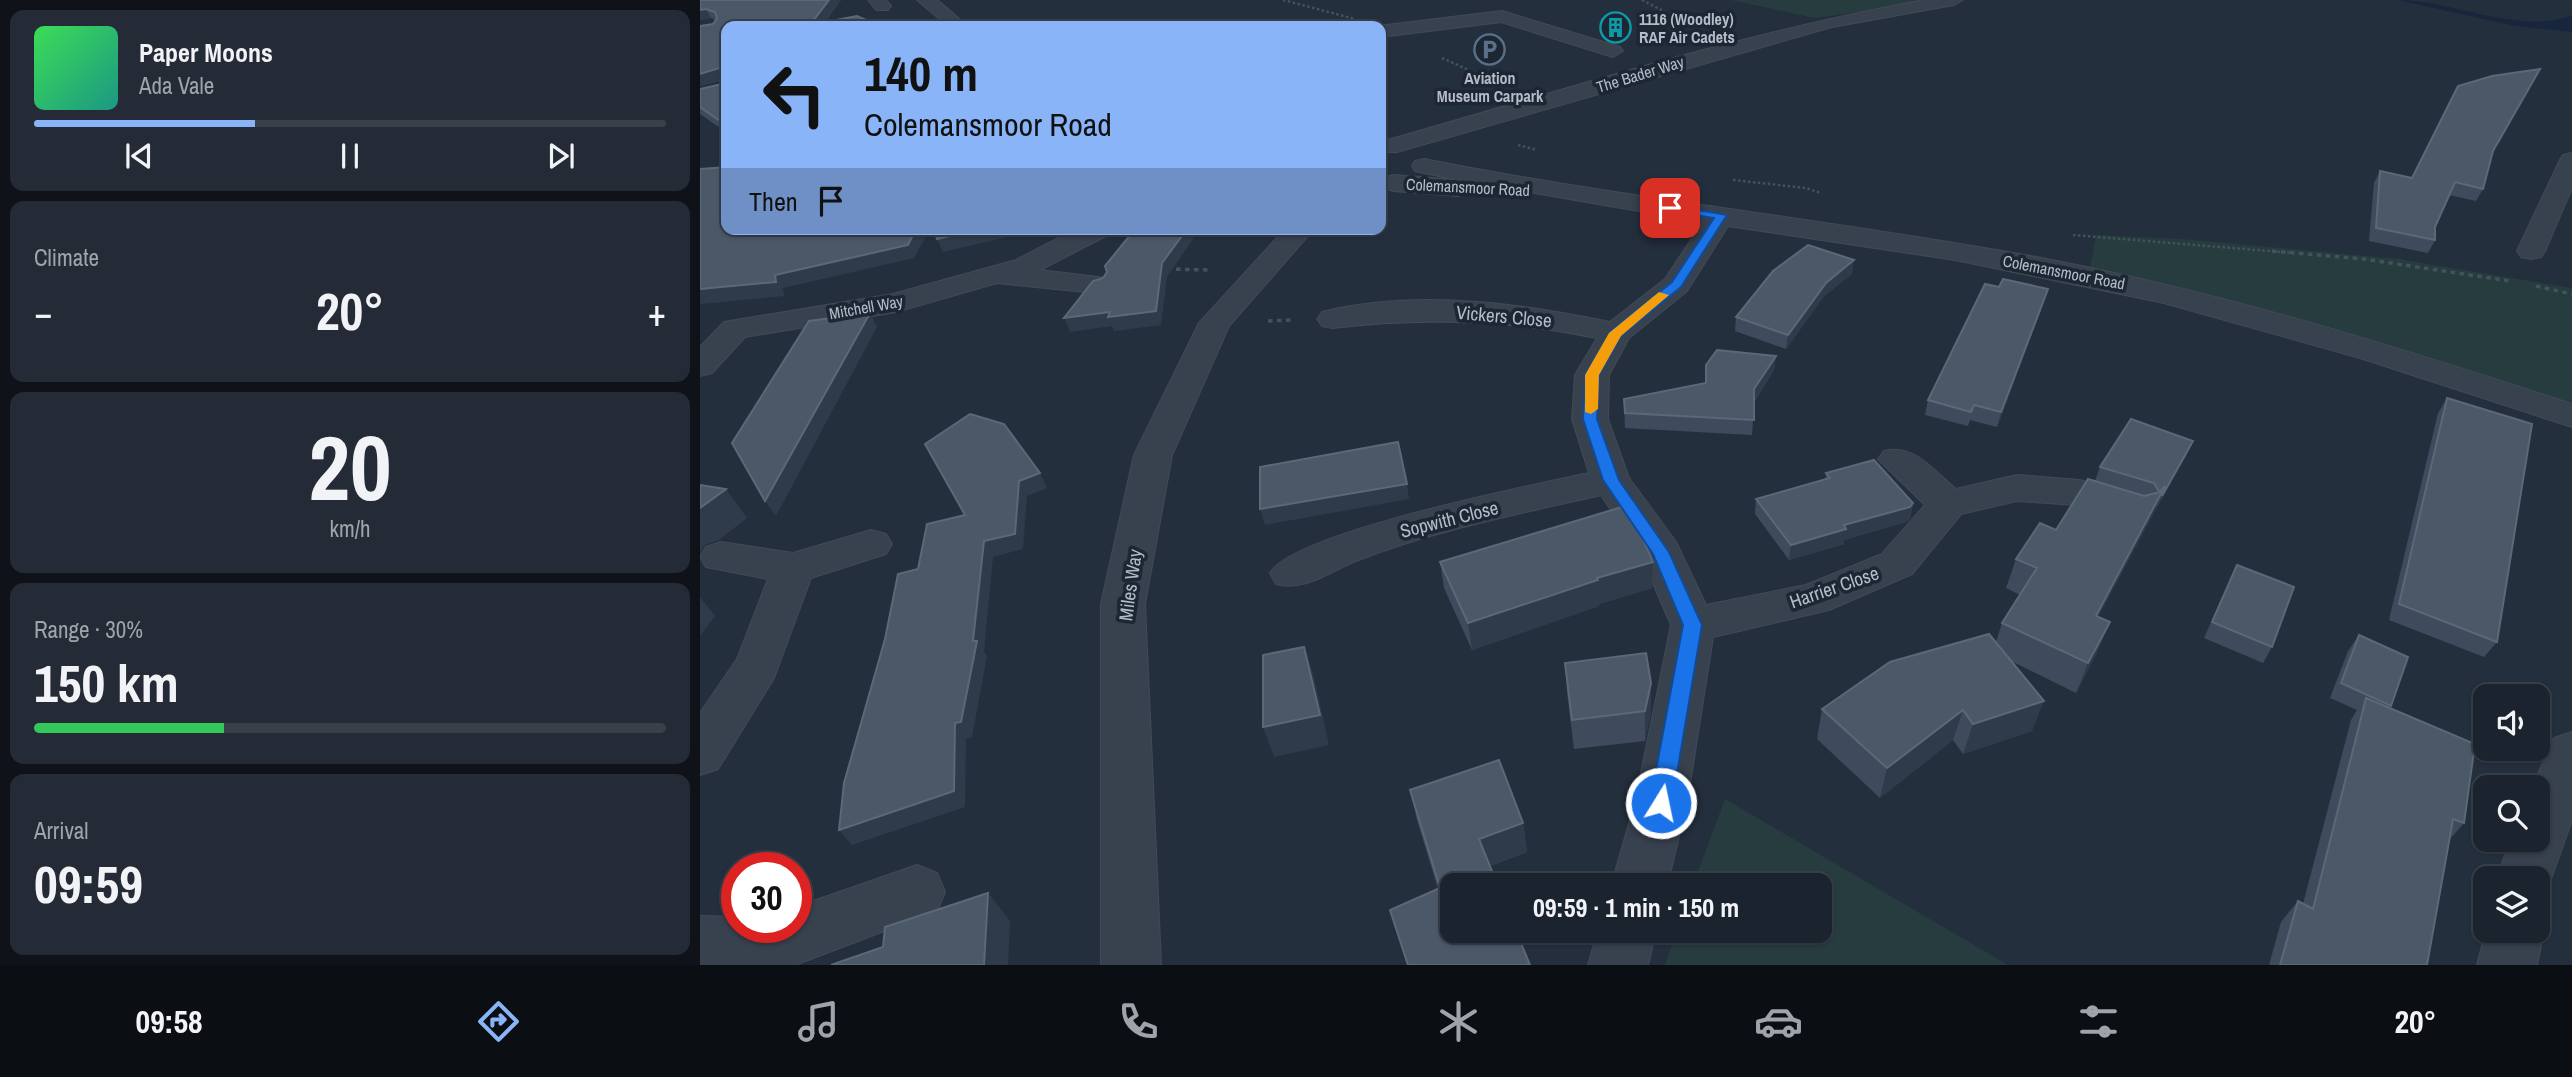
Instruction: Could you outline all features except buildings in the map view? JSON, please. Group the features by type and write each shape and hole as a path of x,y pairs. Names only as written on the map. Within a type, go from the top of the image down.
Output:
{"street":[{"path":"926,0 953,21"},
{"name":"The Bader Way","path":"1386,147 1492,119 1654,69 1831,22 1954,0"},
{"path":"1386,30 1502,16 1613,51"},
{"name":"The Bader Way","path":"1387,184 1408,179 1423,161 1492,119"},
{"name":"Colemansmoor Road","path":"1386,147 1423,161 1543,191"},
{"path":"2531,251 2569,174"},
{"name":"Colemansmoor Road","path":"1387,184 1543,191 1721,215 1888,239 2127,284 2394,357 2572,416"},
{"path":"1642,873 1661,803 1693,625 1661,552 1611,480 1590,419 1592,375 1616,333 1676,285 1721,215"},
{"name":"Mitchell Way","path":"700,330 735,329 896,303 997,261 1026,266 1086,235"},
{"name":"Miles Way","path":"1131,965 1123,604 1153,455 1215,323 1283,244"},
{"name":"Mitchell Way","path":"997,261 1095,284"},
{"name":"Vickers Close","path":"1333,319 1397,298 1564,321 1616,333"},
{"path":"700,366 735,329"},
{"path":"1897,460 1948,504 2017,488 2080,493 2133,510"},
{"name":"Sopwith Close","path":"1290,573 1340,551 1428,522 1611,480"},
{"name":"Harrier Close","path":"1693,625 1814,599 1897,564 1948,504"},
{"path":"721,557 793,568 871,544"},
{"path":"700,754 758,665 793,568"},
{"path":"2550,807 2572,753"},
{"path":"700,945 766,947 917,892"},
{"path":"1618,965 1624,943"},
{"path":"2507,965 2512,943"}],"path":[{"path":"1283,0 1357,21"},
{"path":"1642,0 1679,19 1680,32"},
{"name":"Colemansmoor Road","path":"2062,234 2364,258 2519,283"},
{"path":"1154,269 1283,244"},
{"path":"2532,286 2572,294"},
{"path":"1215,323 1333,319"}],"green space":[{"path":"1731,0 1942,0 1815,18"},
{"path":"2096,235 2182,239 2399,259 2572,288 2572,403 2241,304 2090,269"},
{"path":"1725,799 2008,965 1665,965 1673,943 1832,943 1832,873 1697,873"}],"water":[{"path":"2398,0 2531,22 2572,15 2572,32 2515,26"}],"slow traffic":[{"path":"1591,409 1592,375 1616,333 1663,295"}],"place":[{"name":"1116 (Woodley) RAF Air Cadets","path":"1616,28"},
{"name":"Aviation Museum Carpark","path":"1490,49"}],"route":[{"path":"1661,803 1693,625 1661,552 1611,480 1590,419 1592,375 1616,333 1676,285 1721,215 1670,208"}]}
